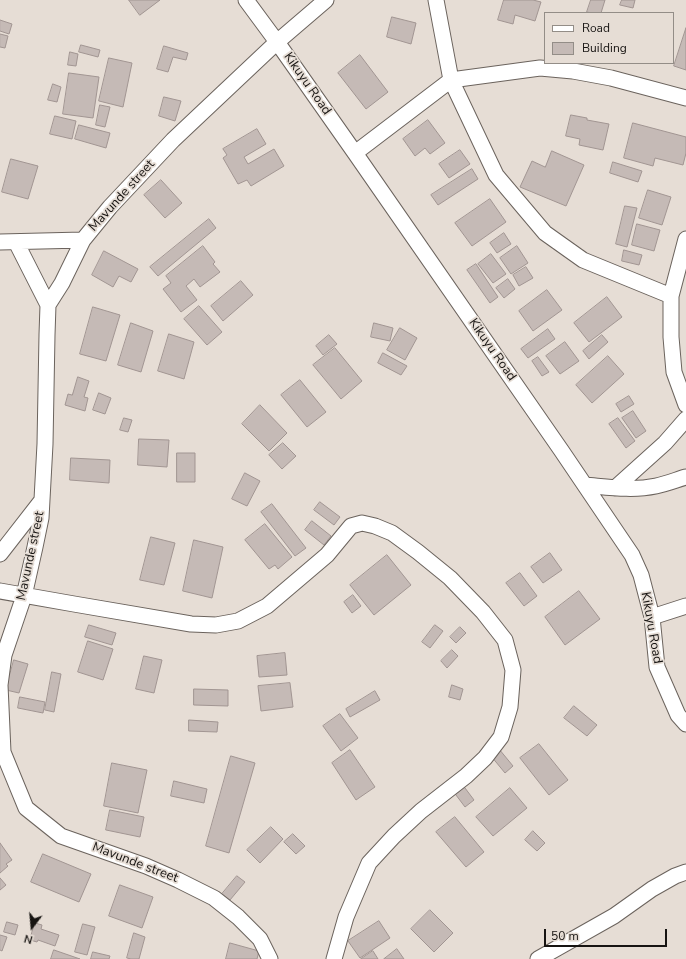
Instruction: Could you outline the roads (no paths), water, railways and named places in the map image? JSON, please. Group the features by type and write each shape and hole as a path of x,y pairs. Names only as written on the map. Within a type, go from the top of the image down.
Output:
{"street":[{"name":"Kikuyu Road","path":"246,0 355,153 632,555 641,575 652,617 657,667 678,715 686,724"},
{"name":"Mavunde street","path":"270,959 260,939 238,917 214,898 146,866 61,836 26,808 2,754 0,685 4,655 24,596 36,547 41,518 45,444 48,305 62,283 84,240 110,207 173,140 277,42 326,0"},
{"path":"436,0 451,80 496,175 545,233 583,260 671,296"},
{"path":"355,153 451,80 540,68 573,71 610,78 686,98"},
{"path":"686,239 681,280 671,296 671,337 674,372 686,404"},
{"path":"0,242 84,240"},
{"path":"16,242 48,305"},
{"path":"615,488 665,443 686,419"},
{"path":"585,485 615,488 637,488 656,486 686,477"},
{"path":"0,554 42,500"},
{"path":"0,591 191,624 216,625 238,621 267,606 327,555 352,526 362,523 375,526 392,533 418,552 450,578 483,612 505,640 513,670 510,707 501,737 485,758 466,776 421,811 394,836 369,863 346,917 334,959"},
{"path":"652,617 686,606"},
{"path":"0,632 4,655"},
{"path":"538,959 614,916 652,889 675,876 686,872"}]}
